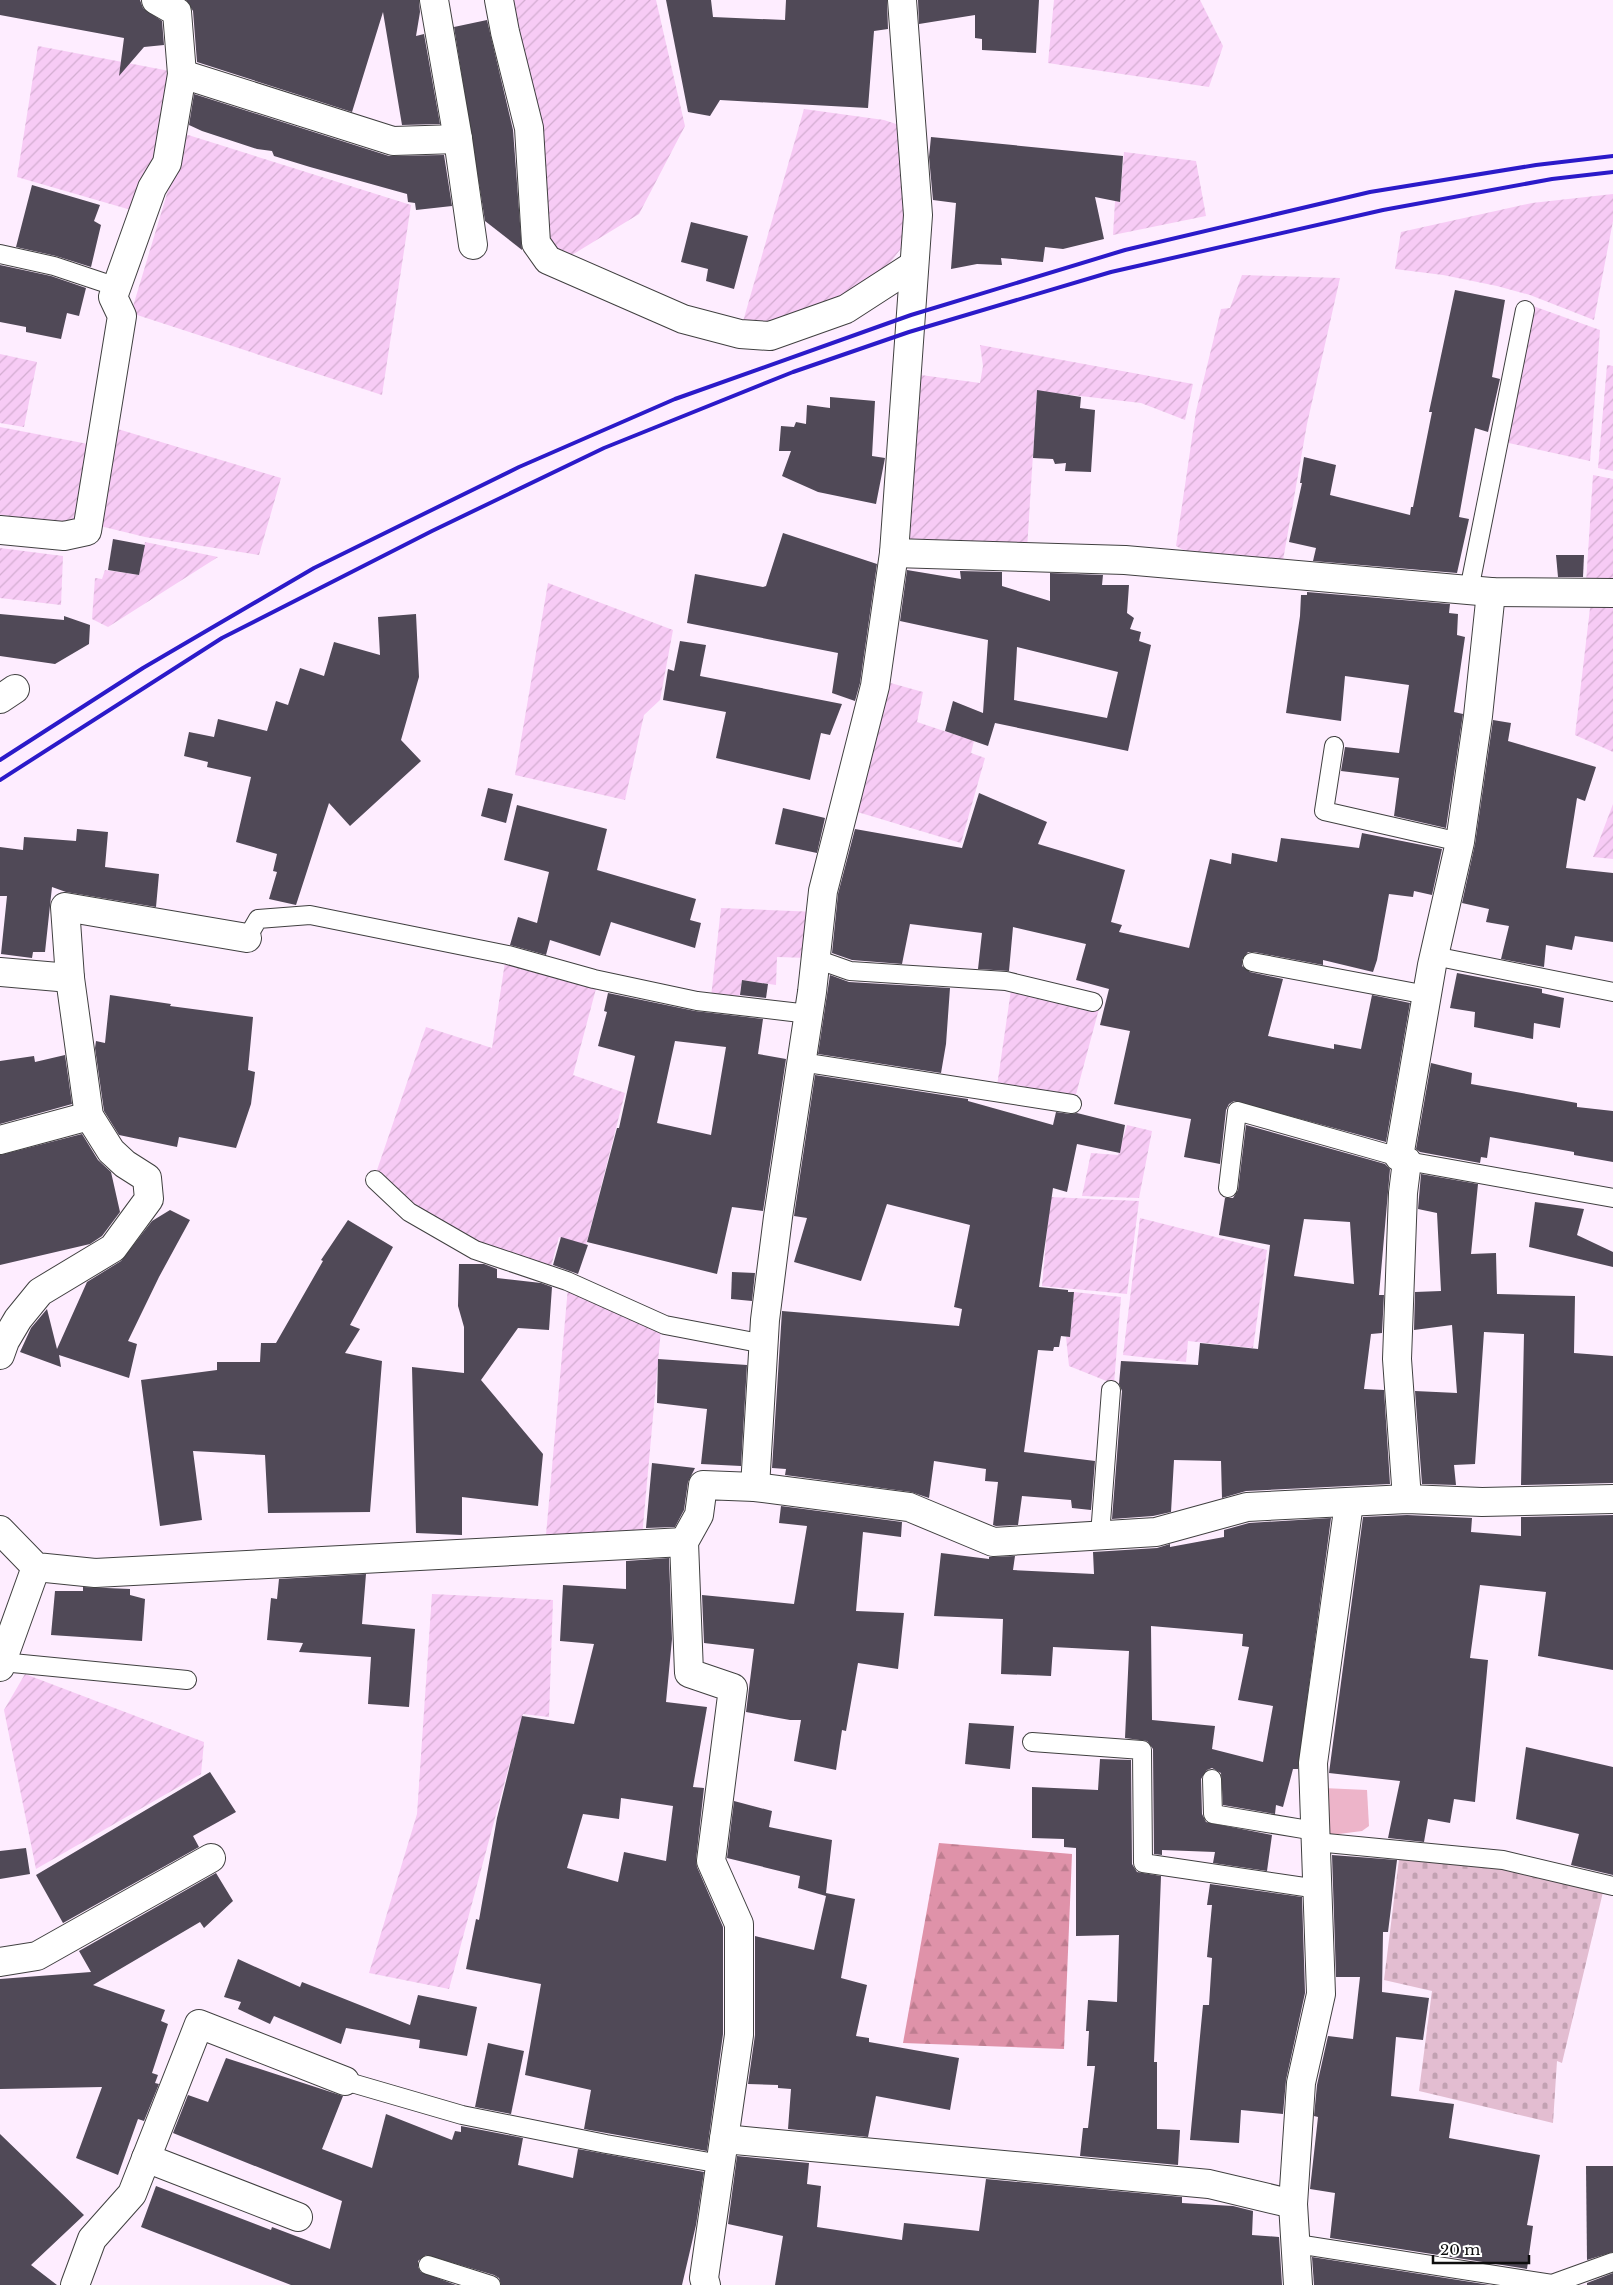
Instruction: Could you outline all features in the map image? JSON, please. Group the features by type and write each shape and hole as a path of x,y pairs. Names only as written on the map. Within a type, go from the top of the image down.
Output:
{"street":[{"path":"0,530 64,536 87,532 122,316 113,297 152,188 167,163 182,74 177,12 156,0"},
{"path":"434,0 458,139 473,246"},
{"path":"499,0 529,128 536,244 548,260 682,319 740,334 770,336 846,309 914,265"},
{"path":"755,1487 764,1344 777,1227 809,1014 824,891 875,686 894,553 918,214 902,0"},
{"path":"182,74 393,141 458,139"},
{"path":"894,553 1125,560 1480,591 1613,593"},
{"path":"1407,1499 1397,1359 1403,1159 1427,995 1460,842 1478,716 1480,591"},
{"path":"0,1355 5,1341 18,1319 40,1292 113,1248 149,1199 147,1178 125,1164 111,1151 90,1116 70,978 65,907 247,938"},
{"path":"0,972 70,978"},
{"path":"0,1140 90,1116"},
{"path":"706,2285 704,2278 739,2035 739,1924 711,1861 733,1688 689,1673 684,1542 699,1515 703,1485 755,1487 909,1507 993,1542 1156,1532 1247,1507 1407,1499 1482,1502 1613,1499"},
{"path":"1298,2285 1297,2244 1293,2204 1301,2083 1321,1994 1313,1763 1349,1503"},
{"path":"0,1530 36,1567 94,1573 684,1542"},
{"path":"1,1664 36,1567"},
{"path":"0,1962 36,1956 211,1858"},
{"path":"74,2285 92,2239 132,2194 199,2024 345,2081"},
{"path":"722,2152 1209,2184 1293,2204"},
{"path":"146,2158 298,2217"}],"lane":[{"path":"0,254 54,266 117,287"},
{"path":"1480,591 1525,310"},
{"path":"1334,746 1324,810 1460,842"},
{"path":"247,938 258,919 310,915 508,955 594,979 696,1001 809,1014"},
{"path":"1434,956 1613,992"},
{"path":"816,959 850,971 1006,981 1093,1002"},
{"path":"1252,962 1427,995"},
{"path":"801,1062 1072,1104"},
{"path":"1228,1188 1237,1112 1403,1159 1613,1198"},
{"path":"375,1180 409,1212 475,1250 567,1281 665,1325 764,1344"},
{"path":"1100,1535 1111,1390"},
{"path":"1,1664 187,1680"},
{"path":"1032,1742 1142,1750 1143,1863 1318,1889"},
{"path":"1212,1779 1214,1814 1316,1837 1503,1860 1613,1886"},
{"path":"345,2081 462,2115 606,2144 722,2152"},
{"path":"1297,2244 1552,2284 1613,2262"},
{"path":"428,2265 491,2285"}],"shaded area":[{"path":"511,0 656,0 685,126 639,214 567,258 547,240 544,130 522,56"},
{"path":"1054,0 1200,0 1223,46 1209,87 1048,63"},
{"path":"38,46 175,72 169,120 138,212 17,177"},
{"path":"804,109 884,120 902,126 910,237 889,264 859,293 773,326 742,325"},
{"path":"185,134 411,205 382,395 131,313"},
{"path":"1124,152 1196,161 1206,216 1113,235 1115,201 1120,202"},
{"path":"1613,194 1613,221 1594,320 1530,295 1497,286 1443,275 1395,269 1401,232 1532,203"},
{"path":"1242,275 1340,278 1307,424 1282,566 1199,558 1176,546 1196,411 1221,309 1230,308"},
{"path":"1533,306 1600,330 1590,461 1504,442"},
{"path":"980,345 1193,384 1185,420 1141,403 1037,391 1027,549 901,545 906,373 980,383 983,366"},
{"path":"0,354 37,362 24,427 0,423"},
{"path":"1607,365 1613,366 1613,471 1598,468"},
{"path":"0,427 88,444 81,515 73,524 0,515"},
{"path":"111,427 281,478 259,555 145,537 100,526"},
{"path":"1593,475 1613,479 1613,585 1586,584"},
{"path":"145,542 218,557 108,627 92,619 95,578 102,579 105,570 139,575"},
{"path":"0,548 63,556 61,605 0,598"},
{"path":"548,583 673,630 660,700 644,715 625,800 515,775"},
{"path":"1591,600 1613,603 1613,752 1575,735"},
{"path":"887,682 923,692 917,722 974,741 971,753 985,758 961,843 854,811"},
{"path":"1613,804 1613,859 1593,857"},
{"path":"721,908 817,912 809,958 777,957 776,985 742,980 739,1000 711,997"},
{"path":"505,962 597,985 573,1075 625,1093 586,1245 559,1237 550,1270 474,1246 394,1192 377,1170 426,1027 492,1048"},
{"path":"1011,990 1100,1005 1075,1098 997,1086"},
{"path":"1127,1125 1152,1131 1139,1198 1082,1196 1091,1153 1118,1155"},
{"path":"1050,1197 1139,1201 1127,1294 1042,1286"},
{"path":"1140,1218 1267,1250 1253,1348 1188,1341 1186,1362 1123,1355"},
{"path":"568,1287 661,1329 642,1537 546,1535"},
{"path":"1074,1292 1121,1297 1114,1384 1069,1366 1066,1337 1070,1337"},
{"path":"432,1594 553,1600 549,1717 523,1714 449,1989 369,1973 417,1814"},
{"path":"25,1674 204,1742 201,1774 36,1869 4,1710"},
{"path":"1323,1788 1367,1790 1369,1826 1362,1831 1323,1836"}],"green space":[{"path":"939,1843 1072,1854 1064,2049 903,2043"},
{"path":"1399,1859 1498,1868 1603,1892 1562,2063 1557,2061 1553,2123 1419,2091 1432,1991 1384,1980"}],"building":[{"path":"0,0 140,0 143,8 162,21 164,45 144,47 119,76 124,38 0,15"},
{"path":"186,0 419,0 420,12 416,36 424,34 440,124 402,125 383,12 352,112 197,62 193,11"},
{"path":"666,0 711,0 713,17 785,20 786,0 887,0 888,29 874,31 868,108 720,100 710,116 688,112"},
{"path":"918,0 1039,0 1036,53 982,50 982,39 975,38 975,15 919,24"},
{"path":"487,20 513,130 522,250 485,221 454,27"},
{"path":"194,94 389,156 444,155 452,206 416,210 415,203 408,202 407,194 274,156 272,151 257,149 202,131 189,125"},
{"path":"931,137 1123,156 1120,202 1095,197 1104,239 1063,249 1045,247 1043,262 1001,258 1002,265 977,264 951,269 956,203 933,200 929,157"},
{"path":"32,185 100,205 94,221 101,225 91,267 56,256 16,247"},
{"path":"691,222 748,236 734,289 706,281 708,269 681,262"},
{"path":"0,265 51,276 86,288 79,316 67,313 61,339 26,332 26,327 0,322"},
{"path":"1455,290 1505,300 1492,377 1500,379 1488,432 1475,428 1459,517 1469,519 1457,573 1313,561 1316,548 1289,542 1302,483 1300,483 1304,457 1336,465 1330,495 1410,515 1432,412 1429,412"},
{"path":"1037,390 1081,397 1080,408 1095,410 1091,472 1065,471 1066,463 1055,464 1053,459 1033,458"},
{"path":"830,397 875,401 872,456 885,458 876,504 818,492 782,476 791,451 779,451 781,426 794,427 796,422 806,424 807,405 830,408"},
{"path":"783,533 877,564 860,683 855,701 832,693 838,653 687,623 695,574 766,586"},
{"path":"113,539 145,545 139,575 108,570"},
{"path":"1556,555 1584,555 1583,577 1558,577"},
{"path":"907,570 961,579 960,571 1002,572 1002,586 1050,601 1050,573 1103,575 1102,585 1129,585 1127,613 1134,618 1130,629 1141,632 1139,641 1151,645 1128,751 995,723 988,746 945,731 953,701 983,713 988,640 900,621","holes":["1017,647 1118,672 1107,718 1014,700"]},
{"path":"1307,592 1450,604 1449,613 1458,614 1457,635 1465,637 1454,712 1463,714 1446,828 1394,816 1399,778 1341,771 1345,747 1399,753 1409,685 1345,676 1341,721 1286,713 1300,616 1301,595 1307,595"},
{"path":"0,614 64,620 64,616 90,625 89,644 55,664 0,656"},
{"path":"416,614 419,677 401,740 421,761 350,826 329,803 296,905 269,899 277,872 273,871 277,854 236,842 251,777 207,767 208,762 184,756 189,732 214,737 218,719 267,731 276,701 288,705 300,668 324,676 334,642 380,655 378,617"},
{"path":"680,641 706,645 700,676 842,704 830,735 821,733 810,780 716,758 726,712 663,700 668,669 674,671"},
{"path":"1493,720 1511,723 1508,741 1596,767 1585,801 1577,798 1566,868 1613,873 1613,942 1575,936 1572,950 1546,945 1544,967 1501,959 1509,926 1486,922 1489,909 1462,903 1475,844"},
{"path":"488,788 513,794 506,823 481,816"},
{"path":"979,793 1047,822 1038,844 1125,870 1111,922 1122,925 1119,932 1189,948 1210,859 1231,864 1232,853 1277,862 1281,838 1359,848 1362,833 1442,849 1432,895 1414,891 1413,897 1389,894 1377,960 1373,972 1323,960 1323,965 1254,952 1248,952 1242,960 1242,966 1250,972 1283,979 1268,1036 1334,1049 1334,1044 1361,1049 1372,995 1410,1003 1386,1142 1234,1101 1229,1104 1226,1110 1220,1164 1184,1157 1191,1119 1114,1104 1130,1031 1100,1025 1109,989 1076,980 1086,944 1013,927 1009,971 978,969 982,933 910,924 902,964 852,960 832,953 838,894 855,829 962,848"},
{"path":"517,805 607,829 597,870 696,899 690,920 701,923 695,948 611,922 600,956 550,940 546,955 510,945 518,917 537,923 549,872 504,860"},
{"path":"783,808 825,818 817,853 775,844"},
{"path":"77,829 108,832 105,867 159,874 156,907 66,892 52,887 45,952 33,952 32,958 1,954 7,896 0,896 0,847 23,850 24,837 76,841"},
{"path":"1457,973 1542,989 1542,993 1564,998 1560,1028 1534,1023 1533,1039 1474,1027 1475,1012 1450,1008"},
{"path":"830,975 849,982 950,988 946,1044 941,1073 818,1054"},
{"path":"742,980 768,984 766,998 740,995"},
{"path":"608,993 695,1011 763,1019 758,1054 786,1059 763,1211 732,1207 717,1274 587,1242 617,1128 619,1128 635,1056 598,1046 607,1012 604,1011","holes":["675,1041 726,1047 711,1135 657,1123"]},
{"path":"110,995 171,1004 170,1006 253,1017 248,1070 255,1072 251,1104 236,1148 179,1137 177,1147 119,1135 104,1111 95,1048 96,1041 105,1043"},
{"path":"65,1055 72,1104 0,1124 0,1061 34,1056 35,1062"},
{"path":"1431,1063 1472,1073 1471,1084 1577,1103 1577,1107 1613,1111 1613,1162 1574,1155 1574,1152 1490,1137 1487,1158 1481,1157 1480,1163 1420,1152 1416,1149"},
{"path":"815,1075 968,1099 968,1101 1053,1125 1056,1112 1077,1113 1125,1125 1120,1153 1077,1144 1067,1192 1053,1188 1039,1287 1074,1292 1070,1337 1061,1336 1059,1347 1054,1347 1053,1351 1038,1350 1024,1452 1095,1461 1091,1510 1072,1508 1071,1500 1022,1496 1018,1525 996,1526 993,1525 998,1482 985,1481 986,1469 934,1461 929,1498 911,1492 785,1475 786,1469 772,1468 782,1311 959,1326 962,1309 954,1307 970,1225 887,1204 861,1281 794,1262 807,1218 794,1216"},
{"path":"1246,1125 1385,1164 1390,1169 1379,1295 1384,1295 1382,1333 1371,1334 1364,1389 1384,1390 1390,1484 1246,1491 1222,1498 1221,1461 1174,1460 1171,1512 1153,1516 1112,1519 1122,1391 1119,1384 1121,1361 1198,1365 1200,1343 1258,1349 1270,1245 1219,1235 1225,1198 1233,1198 1238,1190","holes":["1304,1219 1350,1222 1354,1284 1294,1276"]},
{"path":"82,1134 98,1160 111,1172 120,1212 102,1236 90,1244 0,1265 0,1155"},
{"path":"1421,1174 1478,1184 1471,1254 1496,1253 1497,1294 1575,1296 1574,1353 1613,1356 1613,1483 1521,1485 1524,1334 1484,1332 1475,1464 1454,1465 1456,1485 1422,1484 1415,1391 1457,1393 1452,1325 1414,1330 1415,1292 1441,1291 1437,1213 1418,1209"},
{"path":"1535,1202 1584,1209 1577,1235 1613,1252 1613,1267 1529,1247"},
{"path":"170,1210 190,1220 159,1277 128,1341 137,1344 129,1378 59,1355 61,1367 20,1352 31,1328 47,1309 57,1349 87,1282 121,1261 152,1221"},
{"path":"348,1220 393,1247 350,1325 360,1329 345,1353 382,1361 370,1512 268,1513 265,1455 193,1451 202,1520 160,1526 141,1380 217,1370 217,1362 260,1362 261,1343 276,1343 323,1261 321,1260"},
{"path":"561,1237 588,1245 578,1274 553,1265"},
{"path":"459,1264 484,1264 497,1269 497,1278 541,1283 552,1287 549,1330 518,1328 481,1380 543,1454 538,1506 462,1497 462,1535 416,1533 412,1367 464,1373 464,1327 458,1306"},
{"path":"732,1272 755,1273 752,1301 731,1299"},
{"path":"658,1359 747,1365 741,1466 701,1464 707,1409 657,1403"},
{"path":"652,1463 695,1468 688,1482 684,1510 675,1527 646,1528"},
{"path":"781,1506 902,1522 901,1537 863,1532 856,1611 904,1613 898,1669 858,1663 846,1731 842,1730 836,1770 794,1761 801,1720 790,1720 746,1712 754,1649 704,1643 702,1595 794,1604 807,1526 779,1523"},
{"path":"1407,1515 1472,1518 1471,1532 1521,1536 1521,1517 1613,1515 1613,1670 1538,1656 1546,1592 1480,1585 1470,1658 1488,1660 1475,1802 1454,1799 1450,1823 1428,1819 1424,1842 1388,1838 1400,1781 1329,1773 1363,1517"},
{"path":"1331,1518 1298,1769 1293,1769 1283,1807 1276,1805 1275,1814 1223,1805 1221,1773 1212,1768 1207,1770 1201,1779 1202,1814 1206,1822 1272,1835 1267,1871 1213,1863 1215,1852 1162,1850 1162,1855 1154,1854 1153,1749 1147,1741 1125,1738 1129,1651 1053,1647 1051,1676 1001,1674 1003,1619 934,1616 941,1553 989,1559 989,1557 1015,1556 1013,1570 1094,1574 1093,1552 1157,1548 1170,1544 1170,1547 1224,1537 1224,1530 1249,1523","holes":["1151,1626 1243,1634 1242,1646 1249,1647 1238,1700 1273,1706 1263,1762 1212,1749 1215,1726 1152,1720"]},
{"path":"669,1558 672,1639 666,1702 707,1707 693,1787 704,1788 696,1860 697,1867 723,1927 723,2034 707,2151 584,2129 591,2090 525,2075 541,1984 466,1969 476,1919 479,1920 497,1818 522,1716 574,1724 594,1644 560,1641 563,1585 626,1589 626,1561","holes":["621,1798 673,1806 666,1861 624,1852 618,1882 567,1868 583,1814 619,1819"]},
{"path":"366,1574 362,1624 415,1629 409,1707 368,1704 371,1657 299,1652 303,1643 267,1640 271,1598 277,1599 279,1579"},
{"path":"83,1587 130,1589 130,1595 145,1599 142,1641 51,1635 55,1591 83,1591"},
{"path":"969,1723 1014,1726 1010,1769 965,1764"},
{"path":"1526,1747 1613,1767 1613,1875 1571,1865 1579,1834 1516,1819"},
{"path":"1100,1759 1131,1760 1132,1864 1137,1872 1161,1876 1154,2062 1157,2062 1157,2129 1180,2130 1178,2165 1080,2156 1083,2128 1088,2128 1095,2066 1087,2066 1089,2031 1086,2031 1088,2000 1117,2002 1119,1935 1076,1936 1076,1848 1064,1847 1064,1839 1032,1838 1032,1787 1098,1790"},
{"path":"210,1772 236,1812 193,1836 199,1847 63,1923 36,1875"},
{"path":"734,1801 772,1811 769,1827 832,1840 826,1893 855,1899 841,1978 867,1985 856,2036 869,2038 869,2042 959,2058 950,2110 876,2096 868,2137 788,2129 791,2089 778,2088 778,2085 748,2084 755,2035 755,1936 814,1950 826,1896 798,1888 800,1876 727,1858"},
{"path":"26,1848 30,1874 0,1879 0,1851"},
{"path":"1332,1855 1397,1860 1388,1932 1383,1932 1382,1992 1429,1998 1423,2040 1396,2037 1391,2096 1454,2104 1449,2138 1540,2155 1527,2225 1533,2226 1527,2269 1330,2238 1335,2193 1310,2189 1318,2117 1314,2116 1317,2085 1328,2036 1353,2039 1360,1977 1336,1977"},
{"path":"216,1873 233,1901 204,1928 200,1922 93,1985 165,2010 161,2021 168,2024 152,2073 158,2075 155,2083 159,2084 144,2121 138,2119 118,2175 76,2158 102,2087 0,2089 0,1979 91,1972 79,1951"},
{"path":"1210,1884 1302,1897 1305,1993 1286,2080 1283,2114 1241,2110 1239,2143 1190,2140 1203,2005 1209,2005 1212,1958 1207,1957 1212,1905 1207,1905"},
{"path":"238,1959 300,1987 302,1982 410,2025 418,1995 477,2007 467,2056 419,2048 420,2040 346,2028 341,2044 274,2016 270,2024 238,2009 241,2002 224,1997"},
{"path":"488,2043 524,2051 511,2114 475,2107"},
{"path":"226,2058 343,2096 322,2149 372,2168 386,2114 452,2140 455,2131 461,2132 461,2126 523,2138 518,2165 573,2178 578,2149 704,2172 696,2225 682,2285 501,2285 499,2278 494,2275 426,2255 418,2261 418,2267 421,2272 456,2285 291,2285 141,2227 156,2186 271,2230 272,2227 330,2249 342,2201 173,2133 188,2095 208,2102"},
{"path":"0,2134 84,2215 31,2265 57,2285 0,2285"},
{"path":"737,2156 809,2163 807,2184 821,2186 817,2227 902,2240 904,2223 979,2231 986,2179 1182,2197 1182,2203 1233,2206 1253,2211 1252,2235 1279,2237 1282,2285 775,2285 783,2236 728,2224"},
{"path":"1586,2166 1613,2166 1613,2252 1587,2260"},
{"path":"1312,2257 1490,2285 1314,2285"},
{"path":"1613,2273 1613,2285 1587,2285 1587,2283"}],"railway":[{"path":"0,760 143,668 314,568 519,467 675,399 911,315 1125,250 1370,192 1536,165 1613,156"},
{"path":"0,780 222,638 432,531 604,448 793,372 909,332 1111,272 1383,210 1552,179 1613,172"}]}
